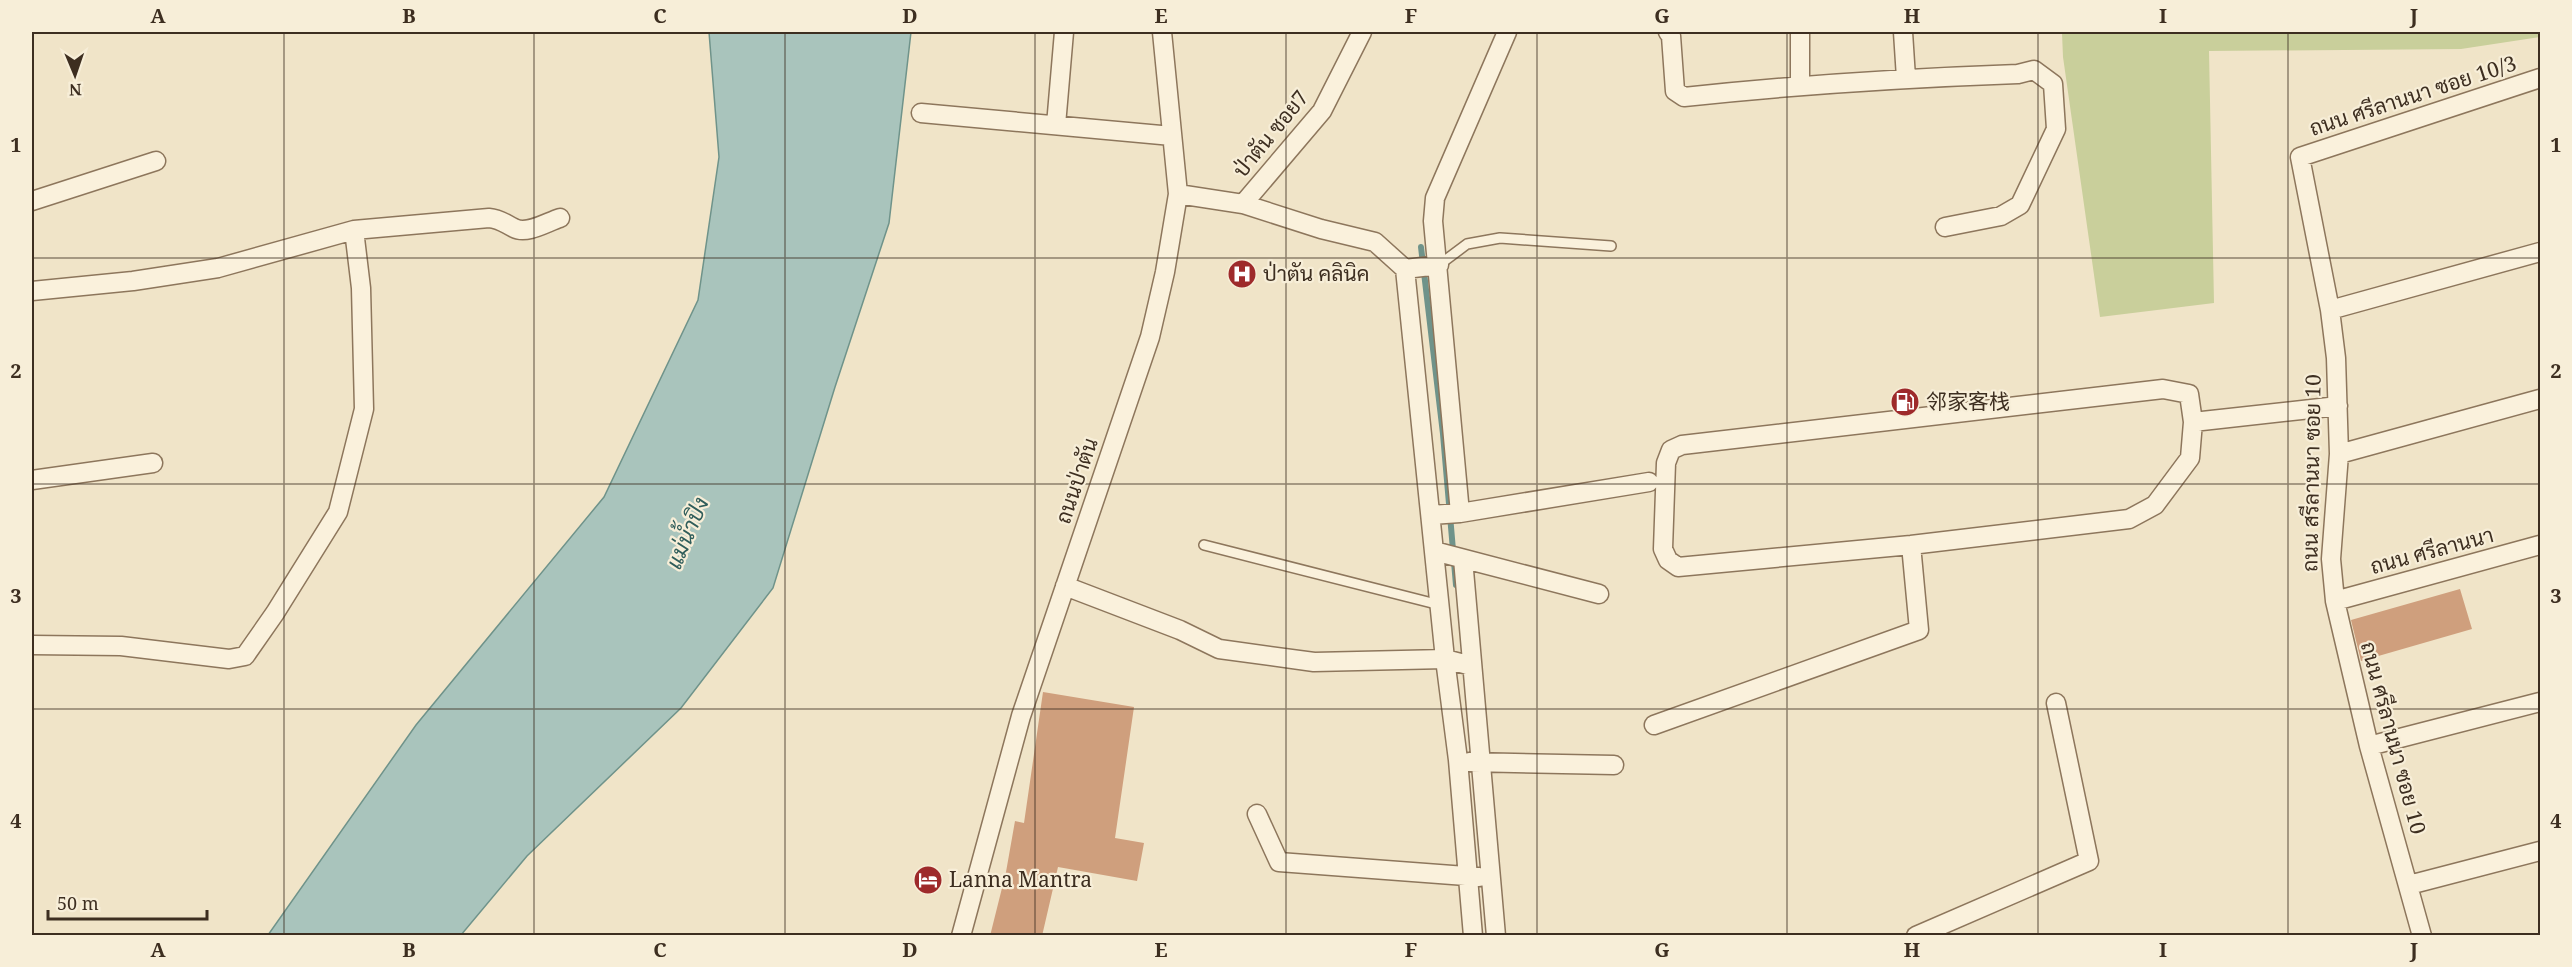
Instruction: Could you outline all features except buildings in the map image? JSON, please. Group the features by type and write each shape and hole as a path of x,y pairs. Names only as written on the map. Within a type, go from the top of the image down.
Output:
{"street":[{"path":"1056,125 1064,32"},
{"name":"ถนนป่าตัน","path":"961,936 1021,716 1150,337 1165,272 1178,194 1162,32"},
{"name":"ป่าตัน ซอย7","path":"1178,194 1243,204 1322,111 1362,32"},
{"path":"1460,513 1433,221 1435,198 1507,32"},
{"path":"1668,32 1671,36 1675,91 1684,97 1800,85 2018,74 2034,70 2053,84 2056,129 2020,205 2001,216 1945,227"},
{"path":"1800,32 1800,85"},
{"path":"1903,32 1906,78"},
{"name":"ถนน ศรีลานนา ซอย 10/3","path":"2330,310 2300,157 2541,78"},
{"path":"921,113 1172,136"},
{"path":"32,201 156,161"},
{"path":"1243,204 1321,229 1375,242 1405,269 1445,659 1458,760 1473,936"},
{"path":"32,291 133,281 218,268 354,230 489,218 502,220 515,229 525,230 560,218"},
{"path":"32,645 121,646 229,659 245,656 275,613 338,512 363,409 361,288 354,230"},
{"path":"2330,310 2541,252"},
{"path":"1405,269 1438,265"},
{"name":"ถนน สรีลานนา ซอย 10","path":"2330,310 2336,358 2339,454 2331,559 2335,601"},
{"path":"2163,389 2189,394 2193,422 2190,458 2156,506 2129,519 1911,545 1678,567 1668,560 1663,549 1666,463 1671,450 1682,445 2163,389"},
{"path":"2339,454 2541,399"},
{"path":"2193,422 2338,406"},
{"path":"1421,424 1451,419"},
{"path":"32,480 153,463"},
{"path":"1431,515 1460,513 1649,482"},
{"path":"1654,725 1919,630 1911,545"},
{"name":"ถนน ศรีลานนา","path":"2335,601 2541,545"},
{"path":"1434,551 1599,594"},
{"path":"1463,559 1496,936"},
{"path":"1065,586 1180,630 1219,649 1314,662 1445,659 1472,666"},
{"name":"ถนน ศรีลานนา ซอย 10","path":"2335,601 2369,746 2422,936"},
{"path":"2369,746 2541,702"},
{"path":"1916,936 2089,861 2056,703"},
{"path":"1458,760 1481,763 1614,765"},
{"path":"1257,814 1279,862 1467,878 1491,876"},
{"path":"2409,885 2541,851"}],"lane":[{"path":"1438,265 1467,244 1500,238 1611,246"},
{"path":"1204,545 1440,605"}],"green space":[{"path":"1988,32 2540,32 2540,37 2461,49 2209,51 2214,303 2100,317 2063,57 2062,33"}],"water":[{"name":"แม่น้ำปิง","path":"709,32 911,32 889,223 773,588 681,708 527,856 461,935 268,935 416,725 604,497 698,300 719,157"}],"waterway":[{"path":"1421,247 1443,434 1456,585"}],"place":[{"name":"ป่าตัน คลินิค","path":"1242,274"},
{"name":"邻家客栈","path":"1905,402"},
{"name":"Lanna Mantra","path":"928,880"}]}
